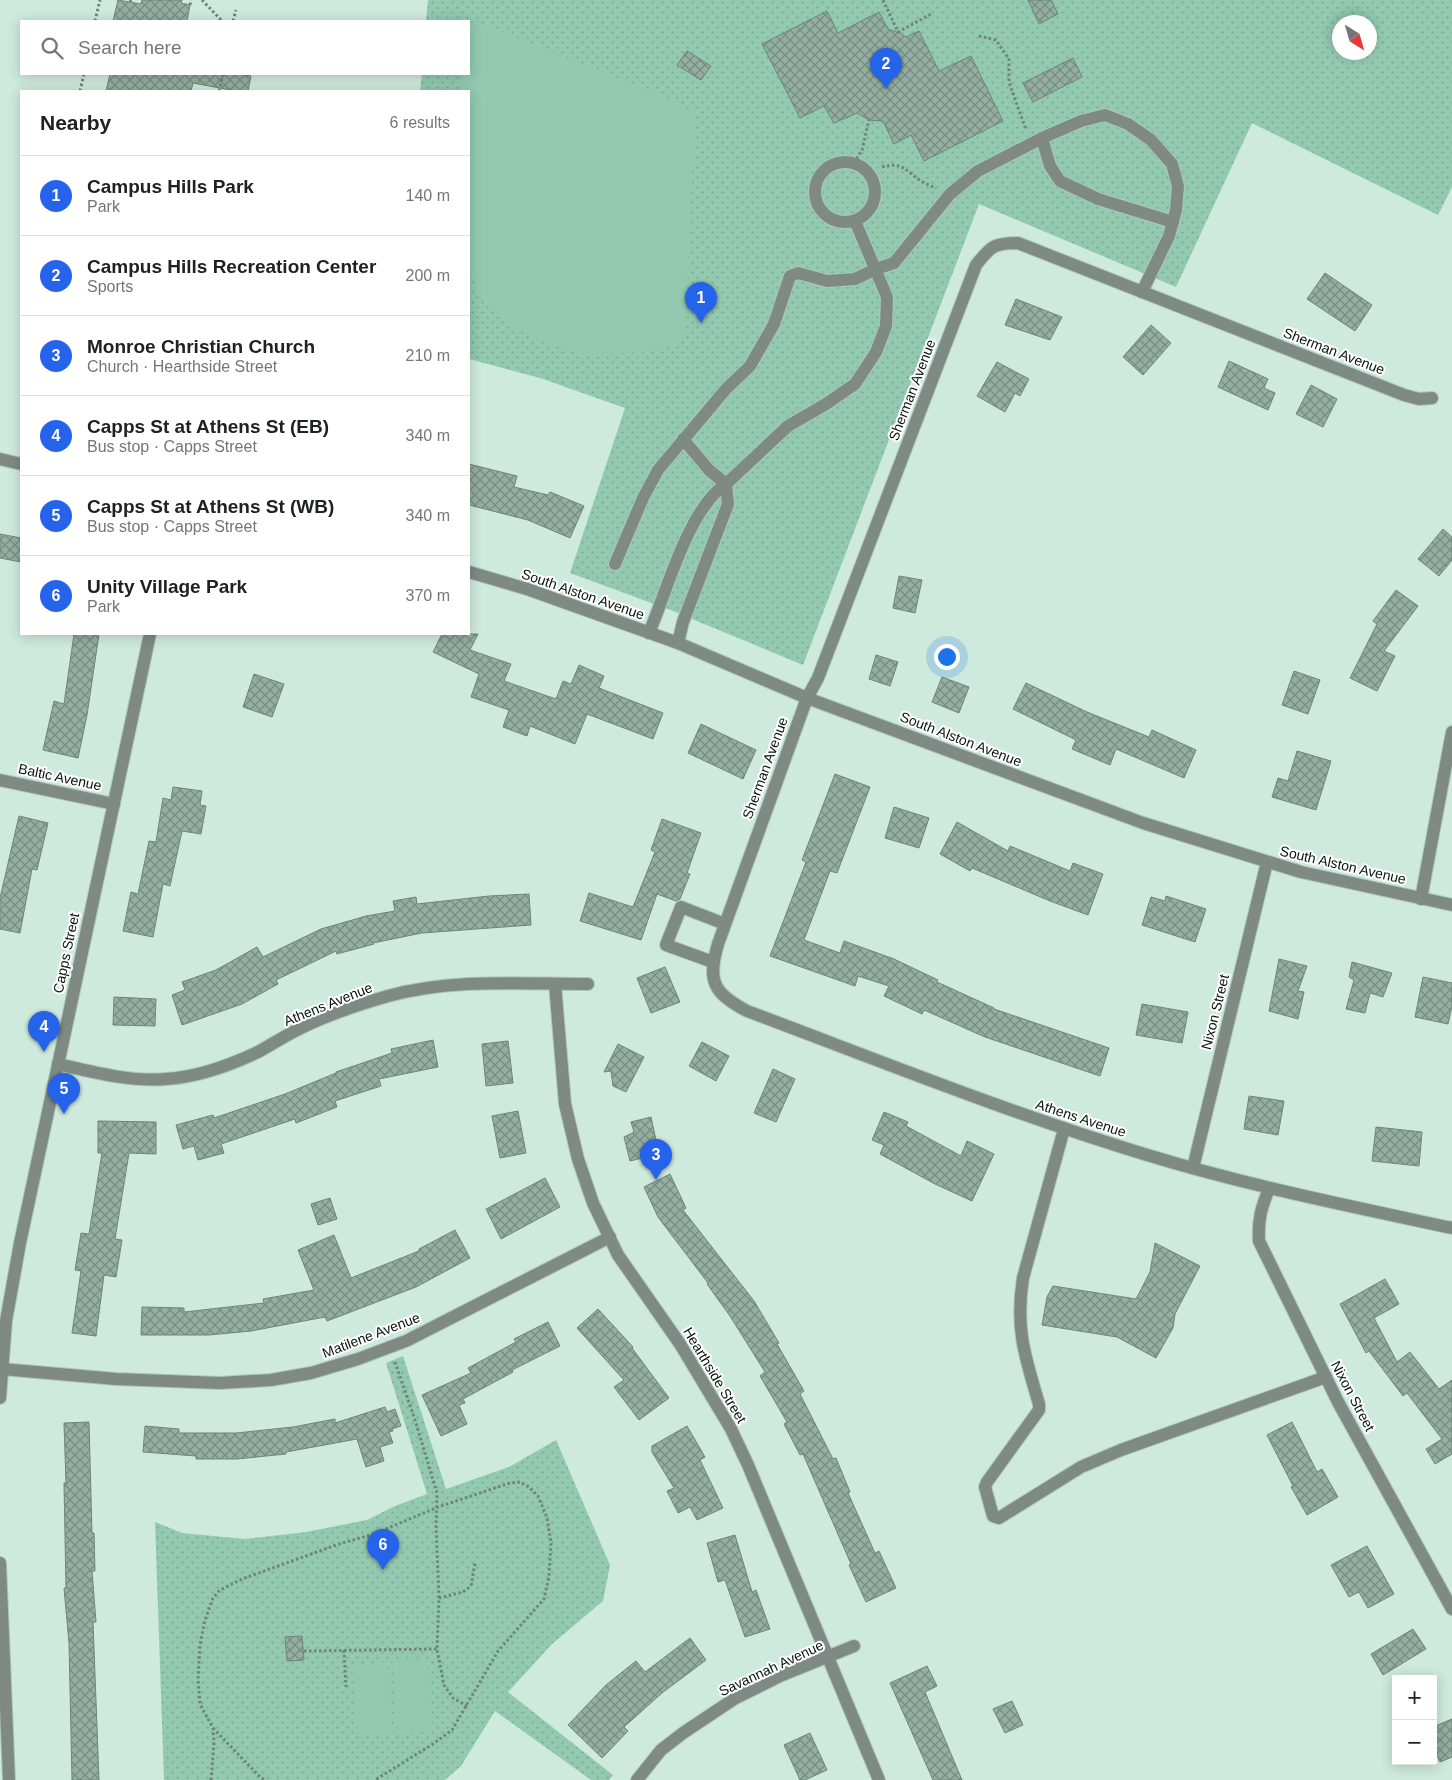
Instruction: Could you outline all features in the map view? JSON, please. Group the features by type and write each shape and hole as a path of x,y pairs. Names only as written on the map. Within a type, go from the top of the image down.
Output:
{"street":[{"path":"615,564 643,498 658,470 726,389 750,366 774,324 790,276 798,273 827,281 854,279 894,263 950,194 978,171 1081,121 1104,115 1128,124 1151,140 1172,164 1178,186 1176,210 1166,243 1142,292"},
{"path":"1037,141 1060,181 1098,199 1173,222"},
{"path":"839,163 854,163 866,170 873,181 875,190 872,206 864,216 855,221 844,223 826,217 818,206 814,193 815,184 826,169 839,163"},
{"path":"649,633 683,546 706,502 715,491 726,484 788,426 826,404 855,384 876,352 886,326 888,297 855,221"},
{"name":"Sherman Avenue","path":"717,990 712,972 713,962 724,924 807,698 818,678 976,265 987,252 1000,243 1018,243 1404,395 1420,400 1432,398"},
{"path":"678,643 683,622 728,504 726,484 708,470 683,439"},
{"path":"0,459 20,464"},
{"name":"South Alston Avenue","path":"470,572 527,589 678,643 807,698 1134,820 1267,862 1452,905"},
{"name":"Capps Street","path":"0,1398 6,1321 20,1243 150,635"},
{"path":"1421,899 1452,732"},
{"name":"Baltic Avenue","path":"0,780 114,804"},
{"name":"Nixon Street","path":"1192,1168 1267,862"},
{"path":"713,962 666,945 681,906 724,924"},
{"name":"Athens Avenue","path":"58,1064 115,1076 150,1080 190,1076 225,1066 259,1051 304,1026 390,996 440,987 495,982 588,984"},
{"name":"Hearthside Street","path":"555,984 565,1104 578,1158 593,1203 618,1254 680,1344 731,1430 748,1465 879,1780"},
{"name":"Athens Avenue","path":"717,990 728,1001 747,1011 1064,1129 1192,1168 1270,1189 1452,1228"},
{"path":"1064,1129 1020,1295 1020,1331 1023,1350 1039,1404 1039,1410 987,1482 985,1487 993,1516 999,1518 1081,1467 1121,1450 1326,1377"},
{"name":"Nixon Street","path":"1270,1189 1260,1209 1259,1240 1326,1377 1452,1609"},
{"name":"Matilene Avenue","path":"2,1369 116,1379 220,1383 271,1380 311,1373 390,1347 438,1326 610,1237"},
{"path":"0,1563 9,1780"},
{"name":"Savannah Avenue","path":"637,1780 661,1750 683,1732 734,1699 780,1676 854,1646"}],"path":[{"path":"95,20 100,0"},
{"path":"190,5 191,0"},
{"path":"202,0 221,20"},
{"path":"883,0 898,32 933,13"},
{"path":"233,20 236,10"},
{"path":"979,36 996,40 1009,59 1009,82 1037,141"},
{"path":"80,90 84,75"},
{"path":"219,90 223,75"},
{"path":"854,163 860,156 869,120"},
{"path":"882,167 890,165 907,169 921,181 937,189 942,184"},
{"path":"390,1347 418,1429 437,1494 436,1526 439,1598 437,1649 444,1685 453,1698 467,1706"},
{"path":"265,1780 259,1779 212,1728 200,1704 198,1679 200,1645 213,1598 220,1590 242,1579 339,1544 374,1534 438,1507 510,1483 520,1482 530,1487 538,1496 547,1518 551,1543 549,1576 544,1600 498,1651 452,1730 376,1780"},
{"path":"439,1598 463,1592 471,1586 475,1574 475,1564"},
{"path":"304,1651 437,1649"},
{"path":"344,1650 346,1687"},
{"path":"211,1780 214,1744 212,1728"}],"green space":[{"path":"428,0 1452,0 1452,187 1438,215 1252,123 1176,287 979,204 803,665 668,609 570,573 625,408 540,378 470,359 470,90 420,90 422,75 470,75 470,20 426,20"},
{"path":"473,20 654,93 695,112 685,335 672,345 647,352 585,354 526,334 497,316 480,298 470,264 470,90 461,90 461,75 470,75 470,34"},
{"path":"403,1356 446,1489 509,1467 556,1440 610,1565 603,1601 552,1644 508,1692 613,1775 609,1780 591,1780 495,1711 461,1766 445,1780 164,1780 155,1522 182,1533 245,1539 306,1532 367,1520 395,1506 427,1494 386,1363"},
{"path":"427,1659 433,1731 398,1734 392,1662"},
{"path":"387,1662 393,1735 358,1737 352,1665"}],"building":[{"path":"118,0 141,4 142,0 182,0 181,3 190,5 187,20 113,20"},
{"path":"1028,0 1051,0 1058,14 1039,24"},
{"path":"827,11 838,33 879,12 888,29 906,37 919,31 939,71 971,56 1003,121 924,161 911,135 894,144 883,121 869,120 857,113 834,123 824,106 800,118 762,44"},
{"path":"687,51 711,66 701,80 677,65"},
{"path":"1073,58 1082,77 1033,102 1023,83"},
{"path":"110,75 251,76 248,90 231,90 193,83 191,90 106,90"},
{"path":"1325,273 1372,305 1355,331 1307,299"},
{"path":"1016,299 1062,317 1050,340 1005,325"},
{"path":"1151,325 1171,343 1143,375 1123,357"},
{"path":"1229,361 1268,379 1264,388 1275,393 1268,410 1218,387"},
{"path":"997,362 1029,379 1020,396 1015,393 1005,412 977,396"},
{"path":"1311,385 1337,399 1323,427 1296,414"},
{"path":"470,464 517,476 514,487 548,495 550,492 584,506 570,538 528,520 470,505"},
{"path":"1443,529 1452,537 1452,560 1439,576 1418,559"},
{"path":"0,534 20,538 20,562 0,558"},
{"path":"899,576 922,580 915,613 893,608"},
{"path":"1396,590 1418,606 1384,651 1395,656 1377,691 1350,678 1377,624 1373,621"},
{"path":"478,634 470,650 511,664 504,681 556,699 563,681 571,684 579,665 604,676 599,688 663,713 653,739 587,714 575,744 530,726 527,736 503,727 509,710 471,697 479,674 433,652 442,635"},
{"path":"74,635 99,635 87,715 78,758 43,750 54,701 64,704"},
{"path":"876,655 898,662 890,686 869,679"},
{"path":"1294,671 1320,680 1308,714 1282,705"},
{"path":"254,674 284,684 272,717 243,707"},
{"path":"942,677 969,687 959,713 932,702"},
{"path":"1026,683 1087,712 1149,737 1152,730 1196,750 1184,778 1116,749 1110,765 1072,749 1076,740 1013,709"},
{"path":"701,724 756,750 743,779 688,753"},
{"path":"1297,751 1331,761 1316,810 1272,797 1278,778 1288,781"},
{"path":"835,774 870,787 837,873 830,871 804,940 840,953 844,941 894,959 994,1009 1109,1048 1100,1076 985,1037 924,1010 922,1014 884,996 889,986 858,976 855,986 770,956 806,862 802,860"},
{"path":"173,787 202,791 200,805 206,806 201,834 182,831 170,886 163,884 153,937 123,931 131,892 138,894 149,841 156,842 163,798 171,800"},
{"path":"894,807 929,818 919,848 885,838"},
{"path":"19,816 48,823 37,870 32,869 20,933 0,929 0,898"},
{"path":"662,819 701,833 687,873 690,874 680,899 676,901 657,894 641,940 580,921 589,893 633,907 655,852 651,850"},
{"path":"957,822 1008,851 1010,846 1070,871 1073,863 1103,874 1088,915 972,868 970,871 940,854"},
{"path":"529,894 531,925 422,933 373,943 337,954 336,951 276,980 278,984 242,1004 182,1025 172,995 185,990 182,982 216,970 257,947 263,957 321,929 366,916 395,911 393,901 416,897 417,904 489,896"},
{"path":"1166,896 1206,909 1195,942 1142,925 1151,897 1165,901"},
{"path":"1279,959 1307,966 1298,991 1304,992 1298,1019 1269,1011"},
{"path":"1352,962 1392,973 1383,997 1370,993 1365,1013 1346,1009 1354,980 1349,977"},
{"path":"665,967 680,1002 651,1013 637,978"},
{"path":"1423,977 1452,983 1452,1006 1448,1024 1415,1017"},
{"path":"114,997 156,999 155,1026 113,1025"},
{"path":"1142,1004 1188,1012 1182,1043 1136,1035"},
{"path":"433,1040 438,1067 379,1079 381,1086 335,1101 337,1107 296,1123 295,1119 221,1144 224,1153 198,1160 194,1146 183,1149 176,1125 213,1115 214,1118 285,1094 336,1072 392,1053 391,1049"},
{"path":"508,1041 513,1083 486,1086 482,1044"},
{"path":"702,1042 729,1056 716,1081 689,1066"},
{"path":"618,1044 644,1057 626,1092 613,1086 611,1071 604,1072"},
{"path":"773,1069 795,1079 776,1122 754,1113"},
{"path":"1249,1096 1284,1101 1278,1135 1244,1129"},
{"path":"518,1111 526,1153 500,1158 492,1116"},
{"path":"884,1112 908,1122 906,1126 961,1156 967,1141 994,1154 972,1201 935,1184 880,1154 884,1145 872,1140"},
{"path":"651,1117 659,1154 630,1161 624,1137 634,1132 631,1122"},
{"path":"98,1121 156,1122 156,1154 129,1153 115,1239 122,1240 116,1277 104,1275 96,1336 72,1333 81,1271 75,1270 81,1233 89,1234 102,1153 98,1153"},
{"path":"1376,1127 1422,1132 1419,1166 1372,1161"},
{"path":"670,1174 686,1208 683,1210 754,1301 779,1343 777,1344 804,1391 800,1394 833,1459 836,1458 850,1492 848,1493 875,1553 879,1551 896,1588 866,1602 803,1454 800,1455 784,1424 787,1422 760,1376 765,1372 708,1283 658,1217 644,1187"},
{"path":"545,1178 560,1207 501,1239 486,1209"},
{"path":"330,1198 337,1219 318,1225 311,1204"},
{"path":"455,1230 470,1258 416,1287 327,1321 325,1317 251,1331 209,1335 141,1335 142,1307 184,1308 184,1312 264,1303 263,1299 314,1290 298,1250 334,1235 351,1278 419,1251 419,1249"},
{"path":"1155,1243 1200,1266 1175,1314 1173,1328 1156,1358 1117,1337 1042,1325 1047,1297 1053,1286 1136,1299 1150,1272"},
{"path":"1385,1279 1399,1304 1374,1318 1397,1362 1410,1352 1439,1389 1452,1380 1452,1454 1435,1464 1426,1449 1442,1439 1407,1393 1403,1396 1369,1351 1366,1353 1340,1304"},
{"path":"598,1309 633,1347 669,1398 639,1420 614,1387 624,1380 577,1328"},
{"path":"548,1322 560,1346 512,1370 513,1372 463,1399 465,1403 459,1405 467,1424 441,1436 422,1395 471,1373 468,1368 516,1342 514,1339"},
{"path":"385,1407 387,1412 395,1409 401,1426 389,1432 393,1443 380,1447 384,1461 366,1467 357,1439 286,1452 286,1454 237,1459 196,1459 196,1456 143,1452 145,1426 179,1429 179,1433 236,1433 293,1427 335,1419 335,1423"},
{"path":"89,1422 92,1533 94,1533 95,1571 92,1571 96,1622 93,1622 99,1780 72,1780 69,1643 64,1588 66,1588 64,1483 66,1483 64,1423"},
{"path":"1292,1422 1317,1472 1322,1469 1338,1497 1307,1515 1291,1487 1293,1486 1267,1435"},
{"path":"687,1426 705,1457 700,1460 723,1508 697,1520 690,1507 678,1513 667,1491 674,1488 652,1452 652,1446"},
{"path":"735,1535 752,1592 756,1590 770,1629 745,1637 725,1580 718,1582 707,1543"},
{"path":"1367,1546 1394,1594 1368,1608 1359,1592 1349,1597 1331,1565"},
{"path":"1413,1629 1426,1649 1383,1675 1371,1654"},
{"path":"302,1636 304,1660 287,1661 285,1637"},
{"path":"690,1638 706,1660 662,1693 624,1727 628,1731 602,1758 568,1725 606,1685 636,1661 645,1672"},
{"path":"927,1666 937,1686 925,1692 962,1780 933,1780 890,1683"},
{"path":"1012,1701 1023,1725 1005,1733 993,1709"},
{"path":"1452,1719 1452,1757 1440,1762 1437,1755 1437,1725"},
{"path":"810,1733 827,1770 805,1780 800,1780 784,1745"}],"place":[{"name":"Campus Hills Recreation Center","path":"886,89"},
{"name":"Campus Hills Park","path":"701,323"},
{"name":"Capps St at Athens St (EB)","path":"44,1052"},
{"name":"Capps St at Athens St (WB)","path":"64,1114"},
{"name":"Monroe Christian Church","path":"656,1180"},
{"name":"Unity Village Park","path":"383,1570"}]}
